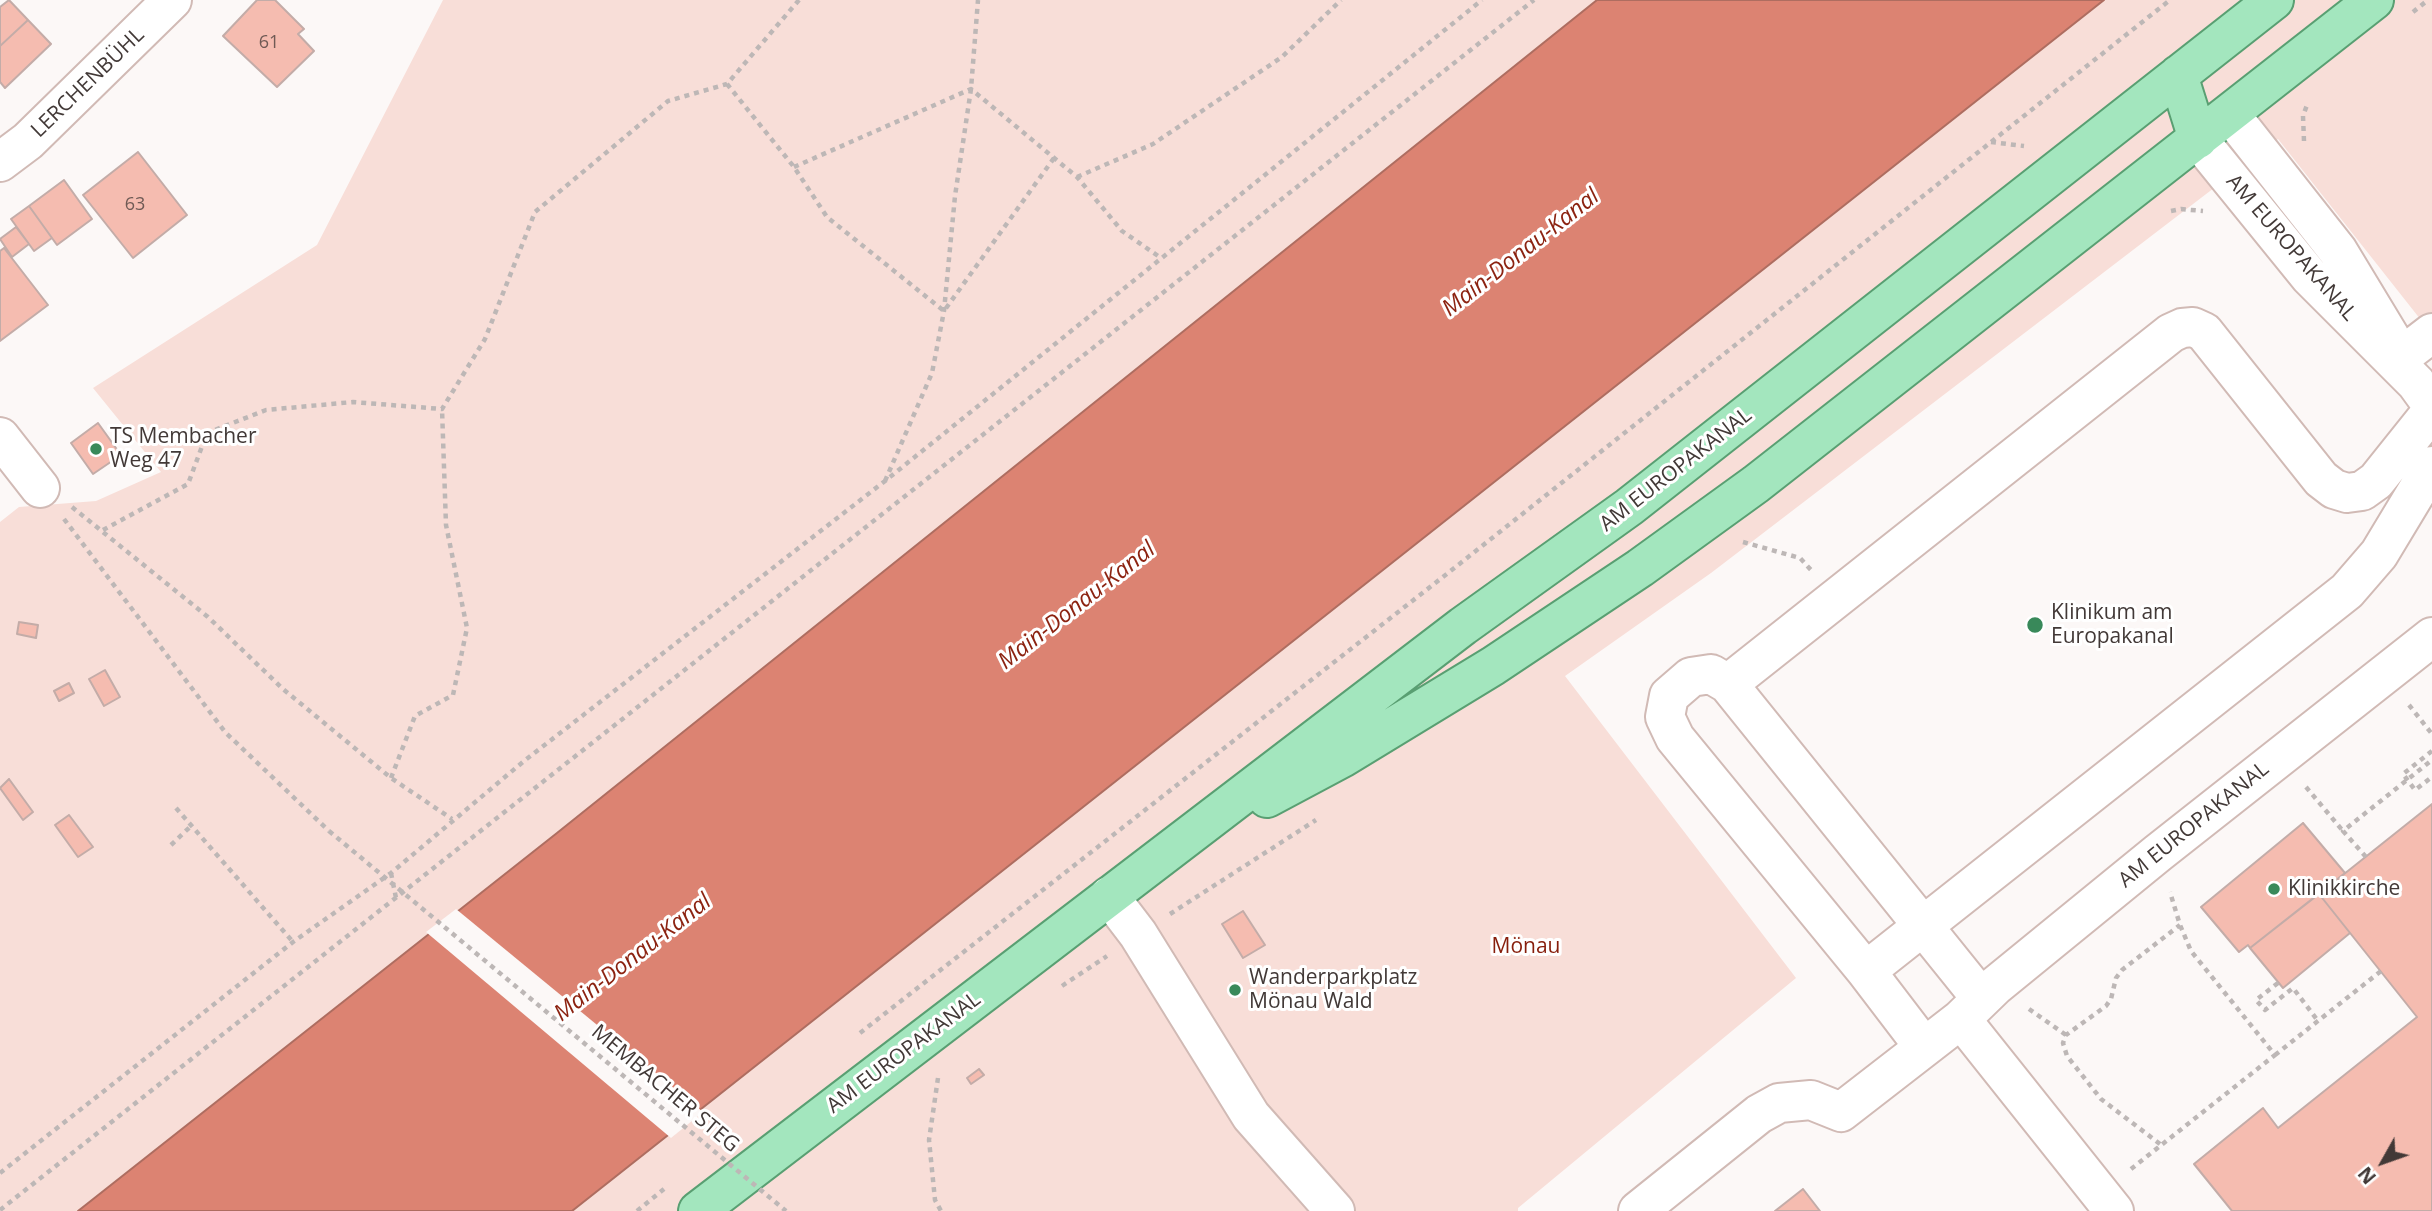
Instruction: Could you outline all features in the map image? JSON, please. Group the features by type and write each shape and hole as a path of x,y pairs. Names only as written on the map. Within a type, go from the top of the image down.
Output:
{"main road":[{"name":"AM EUROPAKANAL","path":"698,1211 1463,626 1629,507 2274,0"},
{"name":"AM EUROPAKANAL","path":"1166,852 1342,758 1493,666 1640,568 1756,484 2230,114 2390,8"},
{"name":"AM EUROPAKANAL","path":"2178,75 2230,114"},
{"name":"AM EUROPAKANAL","path":"2178,75 2198,139"}],"street":[{"name":"LERCHENBÜHL","path":"0,162 28,141 172,0"},
{"name":"AM EUROPAKANAL","path":"2230,114 2338,251 2420,389"},
{"name":"AM EUROPAKANAL","path":"2198,139 2310,277 2420,389"},
{"path":"1728,684 2171,333 2193,327 2204,332 2321,479 2334,489 2347,493 2362,491 2376,481 2420,389 2432,333"},
{"path":"0,437 40,488"},
{"path":"1866,971 2347,591 2379,554 2432,466"},
{"name":"AM EUROPAKANAL","path":"1638,1211 1759,1114 1779,1102 1811,1100 1841,1112 1971,1009 2158,853 2432,637"},
{"path":"1924,1047 1866,971 1675,738 1665,717 1669,696 1691,677 1711,674 1728,684 1923,926 1971,1009 2107,1203"},
{"path":"1109,896 1138,934 1251,1116 1335,1211"}],"path":[{"path":"391,778 415,716 453,695 467,628 446,525 442,410 485,339 535,212 668,102 727,84 799,0"},
{"path":"885,481 932,373 944,311 955,196 971,89 978,0"},
{"path":"1077,177 1153,144 1282,57 1341,0"},
{"path":"0,1173 293,942 391,873 452,819 885,481 1482,0"},
{"path":"0,1210 1534,0"},
{"path":"853,1039 1448,573 2170,0"},
{"path":"2390,8 2428,0"},
{"path":"727,84 794,167 827,217 944,311"},
{"path":"794,167 971,89"},
{"path":"971,89 1077,177 1122,231 1161,258"},
{"path":"2279,176 2307,154 2303,138 2303,116 2309,100"},
{"path":"944,311 1054,158"},
{"path":"103,530 188,484 207,433 266,410 353,402 442,410"},
{"path":"40,488 74,508 103,530 208,617 283,689 391,778 452,819"},
{"name":"MEMBACHER STEG","path":"40,488 225,732 329,831 786,1211"},
{"path":"1739,541 1800,558 1836,598"},
{"path":"2432,751 2403,774 2415,790 2432,777"},
{"path":"2280,757 2365,857"},
{"path":"2343,831 2432,760"},
{"path":"176,807 293,942"},
{"path":"171,845 192,825"},
{"path":"2158,853 2180,925 2191,951 2275,1055"},
{"path":"391,873 397,898"},
{"path":"2160,1144 2101,1099 2067,1056 2063,1043 2066,1035 2106,1006 2111,999 2116,978 2122,970 2180,925"},
{"path":"2107,1203 2160,1144 2381,971"},
{"path":"2278,983 2256,1000 2265,1010 2293,988 2318,1021"},
{"path":"939,1070 929,1140 935,1200 941,1211"},
{"path":"702,1159 724,1141"},
{"path":"637,1211 669,1185"}],"green space":[{"path":"443,0 1597,0 557,833 78,1211 0,1211 0,522 19,507 96,501 161,472 93,388 317,245"},
{"name":"Mönau","path":"2104,0 2432,0 2432,334 2278,139 1711,573 1565,676 1796,978 1518,1208 1518,1211 572,1211"}],"water":[{"name":"Main-Donau-Kanal","path":"1597,0 2104,0 572,1211 78,1211 557,833"}],"pier":[{"path":"456,909 703,1112 671,1138 426,932"}],"building":[{"path":"9,0 28,20 0,46 0,7"},
{"path":"257,0 275,0 304,29 298,34 314,51 277,87 223,36"},
{"path":"28,20 51,44 5,88 0,82 0,46"},
{"path":"138,152 187,215 133,258 83,195"},
{"path":"64,180 92,219 57,245 29,206"},
{"path":"29,206 52,238 34,251 11,219"},
{"path":"16,227 29,244 12,257 0,239"},
{"path":"4,248 48,305 0,341 0,251"},
{"name":"TS Membacher Weg 47","path":"98,423 121,455 93,474 71,443"},
{"path":"19,622 38,625 36,638 17,634"},
{"path":"105,670 120,697 104,706 89,679"},
{"path":"69,683 74,693 59,701 54,691"},
{"path":"9,779 33,812 23,820 0,788"},
{"path":"2432,804 2432,1211 2232,1211 2194,1164 2263,1108 2278,1128 2417,1017 2319,894"},
{"path":"69,815 93,847 78,857 55,825"},
{"name":"Klinikkirche","path":"2303,823 2345,873 2250,948 2248,945 2239,952 2201,907"},
{"path":"2319,894 2350,933 2283,988 2250,948"},
{"path":"1243,911 1265,945 1243,958 1222,924"},
{"path":"979,1069 984,1075 971,1084 967,1078"},
{"path":"1803,1189 1820,1211 1775,1211"}],"place":[{"name":"TS Membacher Weg 47","path":"96,449"},
{"name":"Klinikum am Europakanal","path":"2035,625"},
{"name":"Klinikkirche","path":"2274,889"},
{"name":"Wanderparkplatz Mönau Wald","path":"1235,990"}]}
